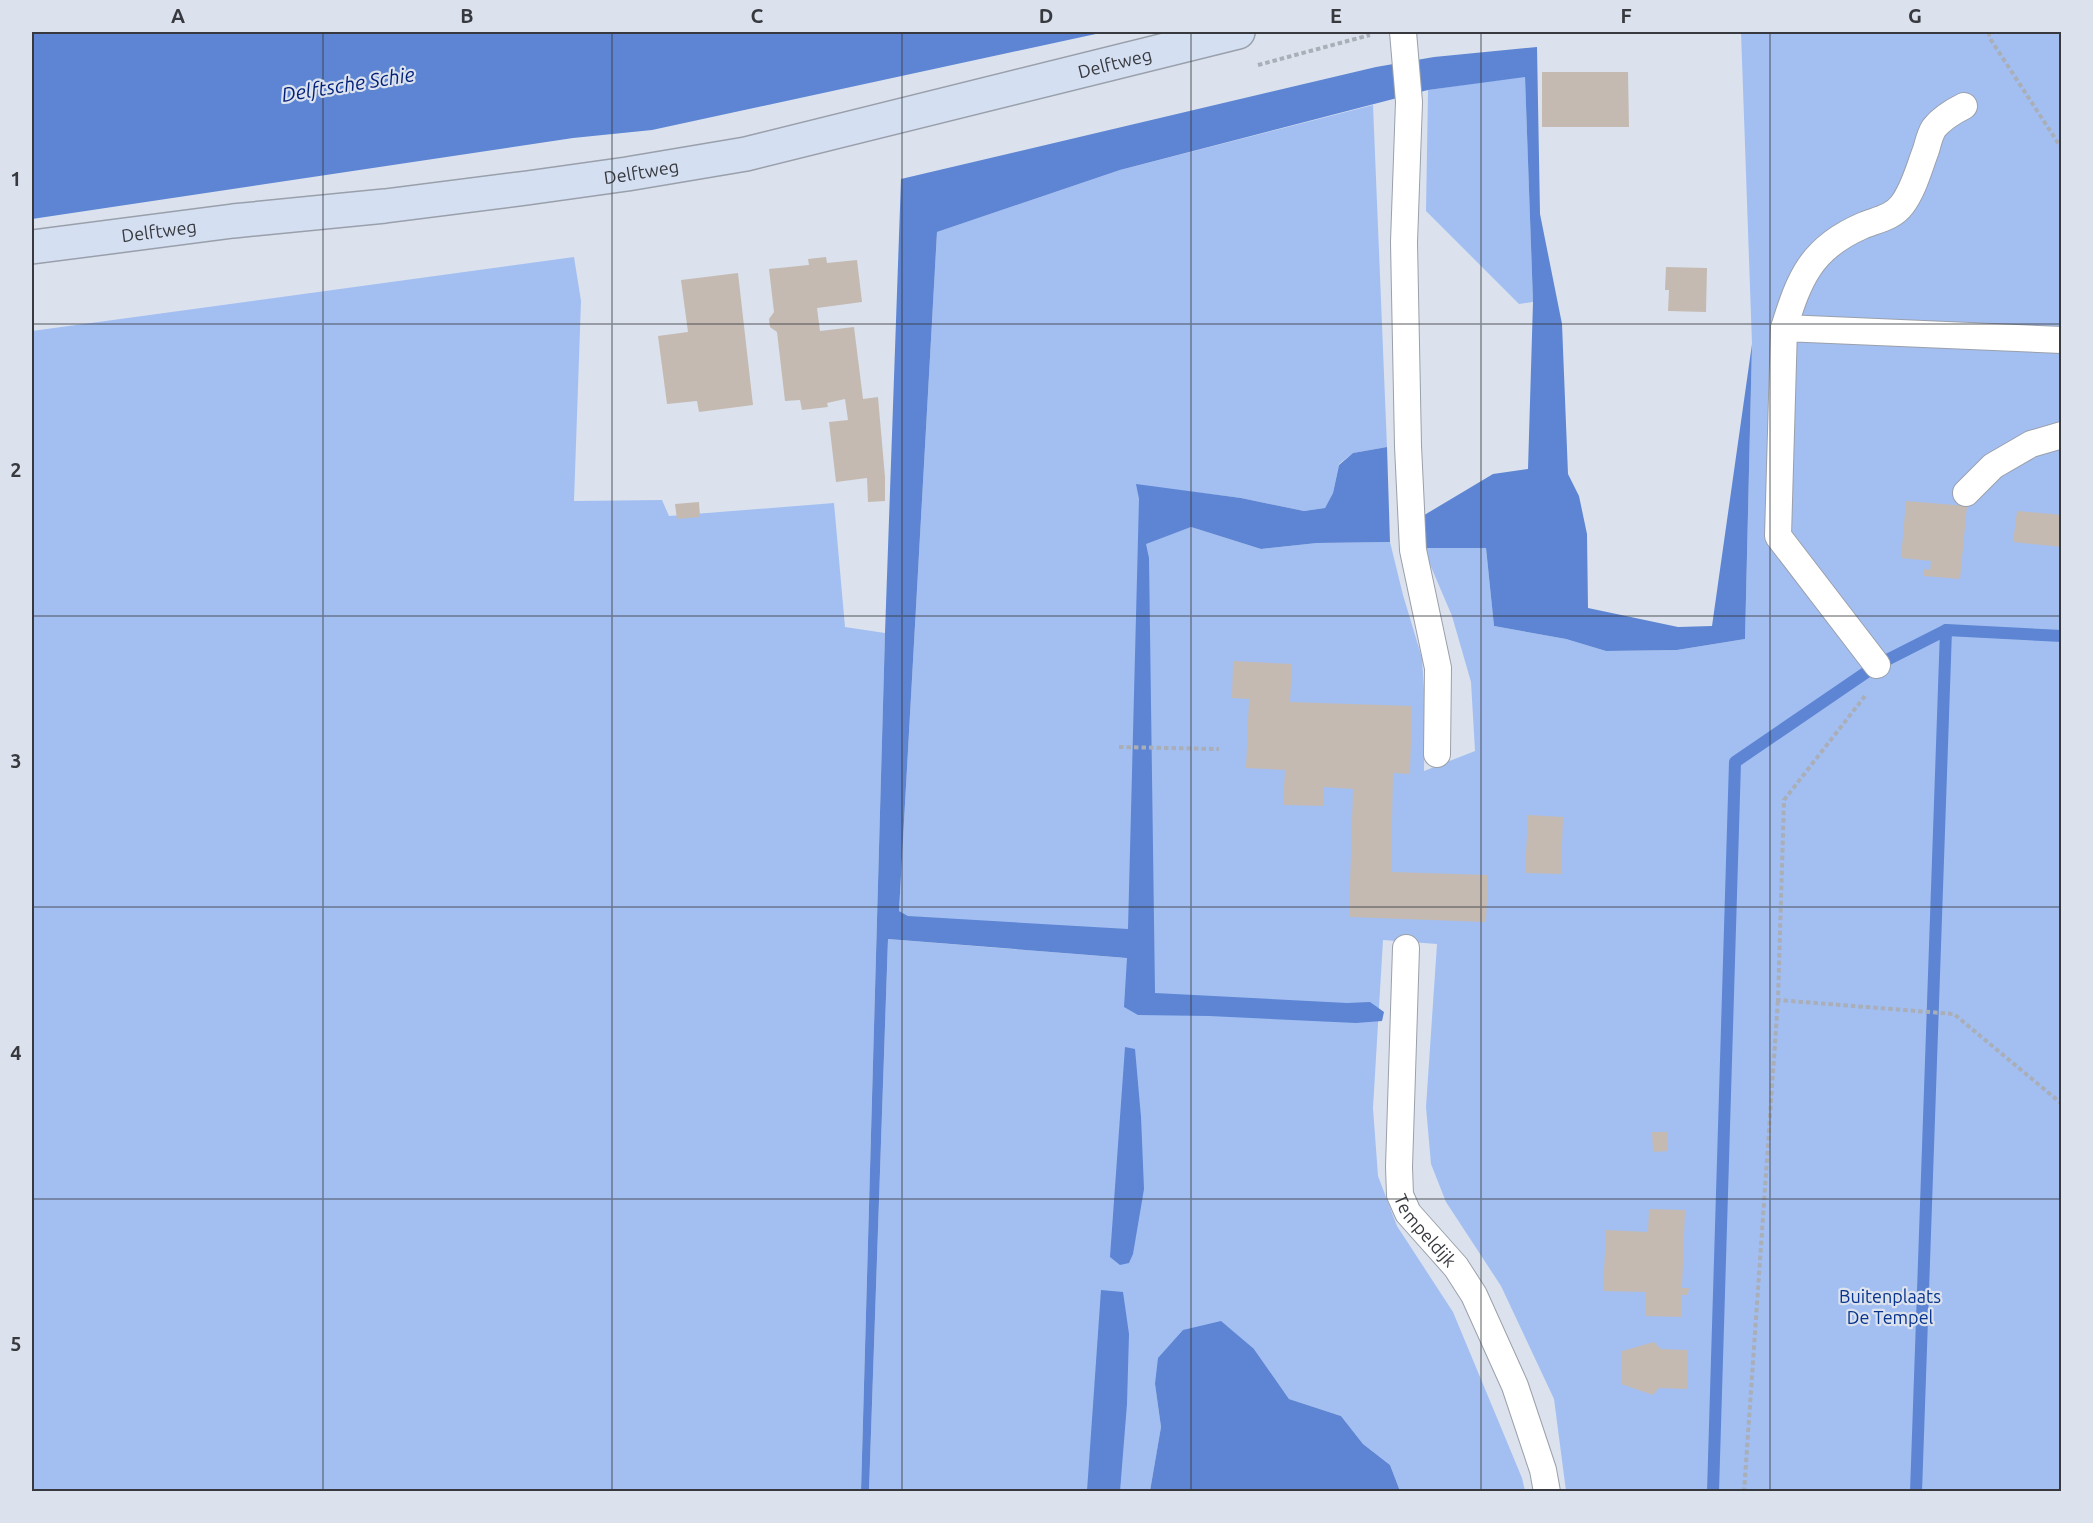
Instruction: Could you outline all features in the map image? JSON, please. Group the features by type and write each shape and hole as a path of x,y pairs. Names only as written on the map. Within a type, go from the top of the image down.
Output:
{"street":[{"name":"Delftweg","path":"32,247 233,221 385,206 549,185 746,154 1238,32"}],"lane":[{"path":"1404,37 1409,102 1404,242 1408,446 1413,550 1438,668 1437,754"},
{"path":"1877,665 1778,536 1784,328 1803,276 1818,254 1839,238 1862,226 1883,220 1901,206 1915,182 1933,130 1947,115 1964,106"},
{"path":"1784,328 2061,340"},
{"path":"1966,493 1993,466 2031,444 2061,435"},
{"name":"Tempeldijk","path":"1406,948 1400,1195 1408,1213 1455,1267 1474,1295 1515,1386 1543,1470 1547,1491"}],"path":[{"path":"1989,32 1989,38 2008,69 2061,149"},
{"path":"1744,1491 1778,1000 1784,800 1869,691 1877,665"},
{"path":"1120,747 1219,749"},
{"path":"1778,1000 1954,1014 2061,1104"}],"green space":[{"name":"Buitenplaats De Tempel","path":"1741,32 2061,32 2061,1491 1566,1491 1554,1399 1501,1286 1446,1202 1431,1164 1426,1107 1437,944 1383,940 1373,1108 1378,1176 1397,1226 1453,1312 1522,1478 1525,1491 1400,1491 1390,1465 1363,1444 1341,1416 1289,1399 1254,1349 1155,1384 1161,1427 1150,1491 869,1492 888,939 1126,958 908,916 899,911 937,232 1120,170 1373,105 1387,447 1353,453 1339,464 1333,493 1325,508 1304,511 1241,498 1137,485 1146,543 1191,527 1261,549 1317,543 1390,542 1422,658 1425,705 1424,771 1475,751 1471,682 1452,616 1423,548 1486,548 1494,626 1566,639 1606,651 1677,650 1745,639 1752,344"},
{"path":"1525,76 1533,302 1519,304 1426,211 1428,90"},
{"path":"574,257 581,301 574,501 662,500 669,516 834,503 845,627 885,633 861,1491 32,1491 32,331"}],"water":[{"name":"Delftsche Schie","path":"32,32 1105,32 652,130 573,138 32,219"},
{"path":"1537,47 1540,214 1562,324 1568,474 1579,496 1587,534 1588,608 1678,627 1712,626 1752,344 1745,639 1677,650 1606,651 1566,639 1494,626 1486,548 1423,548 1421,517 1493,474 1528,469 1533,302 1525,77 1428,90 1120,170 937,232 899,911 908,916 1128,929 1139,499 1136,484 1241,498 1304,511 1325,508 1333,493 1339,465 1353,453 1387,447 1390,542 1317,543 1261,549 1191,527 1146,544 1149,558 1155,993 1347,1003 1370,1002 1384,1012 1382,1021 1356,1023 1138,1015 1124,1007 1127,958 888,939 869,1491 861,1492 885,633 901,179 1376,67 1434,57"},
{"path":"1125,1047 1135,1049 1144,1189 1133,1254 1129,1263 1120,1265 1110,1257"},
{"path":"1101,1290 1123,1292 1129,1334 1127,1404 1120,1491 1087,1491"},
{"path":"1221,1321 1254,1349 1289,1399 1341,1416 1363,1444 1390,1465 1400,1491 1150,1491 1161,1427 1155,1384 1158,1358 1183,1330"}],"building":[{"path":"1542,72 1628,72 1629,127 1542,127"},
{"path":"826,257 827,263 857,260 862,302 817,308 820,331 854,327 863,399 878,397 885,501 868,502 867,478 836,482 829,422 848,420 845,399 827,403 828,407 802,410 800,400 785,401 777,332 770,327 769,319 774,312 769,269 809,265 808,259"},
{"path":"1666,267 1707,268 1706,312 1668,311 1669,290 1665,290"},
{"path":"738,273 753,405 699,412 697,401 667,404 658,336 688,332 681,280"},
{"path":"1906,501 1967,506 1960,579 1924,576 1924,569 1930,570 1931,561 1901,558"},
{"path":"699,502 700,517 677,519 675,504"},
{"path":"2017,511 2062,515 2062,547 2013,542"},
{"path":"1233,661 1292,664 1290,702 1412,706 1410,774 1393,773 1391,872 1488,875 1486,922 1349,917 1353,789 1324,787 1324,806 1283,805 1285,770 1246,768 1249,699 1232,698"},
{"path":"1528,815 1563,817 1561,874 1525,873"},
{"path":"1652,1132 1668,1132 1668,1151 1653,1152"},
{"path":"1649,1209 1685,1210 1682,1288 1689,1288 1688,1295 1682,1295 1681,1317 1645,1316 1646,1292 1603,1291 1606,1230 1648,1232"},
{"path":"1654,1342 1661,1349 1688,1350 1687,1389 1659,1388 1653,1395 1621,1384 1622,1351"}],"waterway":[{"path":"1713,1492 1735,762 1877,665 1946,630 2062,636"},
{"path":"1916,1492 1946,630"}]}
